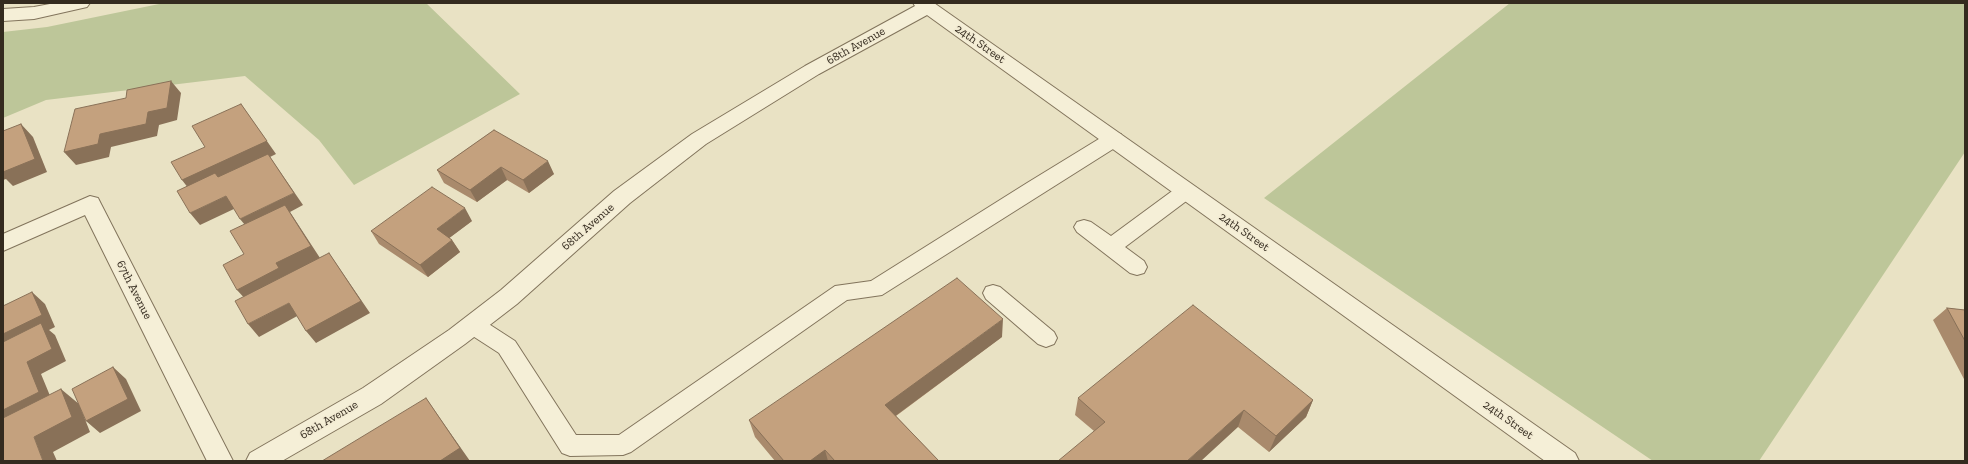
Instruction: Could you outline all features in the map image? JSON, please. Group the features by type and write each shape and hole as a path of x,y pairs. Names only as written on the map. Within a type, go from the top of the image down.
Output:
{"street":[{"path":"3,15 34,13 81,3"},
{"name":"24th Street","path":"928,4 1186,191 1566,461"},
{"name":"68th Avenue","path":"259,461 372,396 472,325 509,297 622,197 700,139 739,113 928,4"},
{"name":"67th Avenue","path":"3,243 90,204 220,461"}],"lane":[{"path":"472,325 507,347 570,446 623,445 842,292 875,289 1114,139"},
{"path":"1111,247 1186,191"},
{"path":"1084,227 1137,267"},
{"path":"993,293 1046,338"}],"green space":[{"path":"164,3 426,3 520,94 354,185 319,140 245,76 46,100 3,118 3,32 47,27"},
{"path":"1510,3 1965,3 1965,152 1759,461 1653,461 1264,198"}],"building":[{"path":"171,81 167,108 148,112 146,124 100,134 98,144 64,152 75,109 126,98 127,90"},
{"path":"241,104 267,141 182,180 171,162 205,147 192,126"},
{"path":"21,124 35,159 3,172 3,131"},
{"path":"494,130 548,161 523,180 501,167 470,190 437,170"},
{"path":"268,154 294,193 240,219 226,196 190,213 177,191 215,173 218,177"},
{"path":"432,187 465,208 437,229 452,240 420,265 371,231"},
{"path":"285,205 311,246 276,263 279,268 237,290 223,265 244,254 230,231"},
{"path":"329,253 361,301 306,331 289,303 248,324 235,301"},
{"path":"957,278 1003,319 885,405 939,461 835,461 825,450 810,461 784,461 749,420"},
{"path":"32,292 42,315 3,334 3,306"},
{"path":"1193,305 1313,400 1276,436 1244,410 1187,461 1058,461 1105,422 1078,398"},
{"path":"1947,308 1965,310 1965,341"},
{"path":"41,323 52,349 27,362 39,392 3,410 3,342"},
{"path":"113,367 128,399 86,421 72,389"},
{"path":"61,389 72,417 34,437 43,461 3,461 3,418"},
{"path":"426,398 460,448 440,461 322,461"}]}
